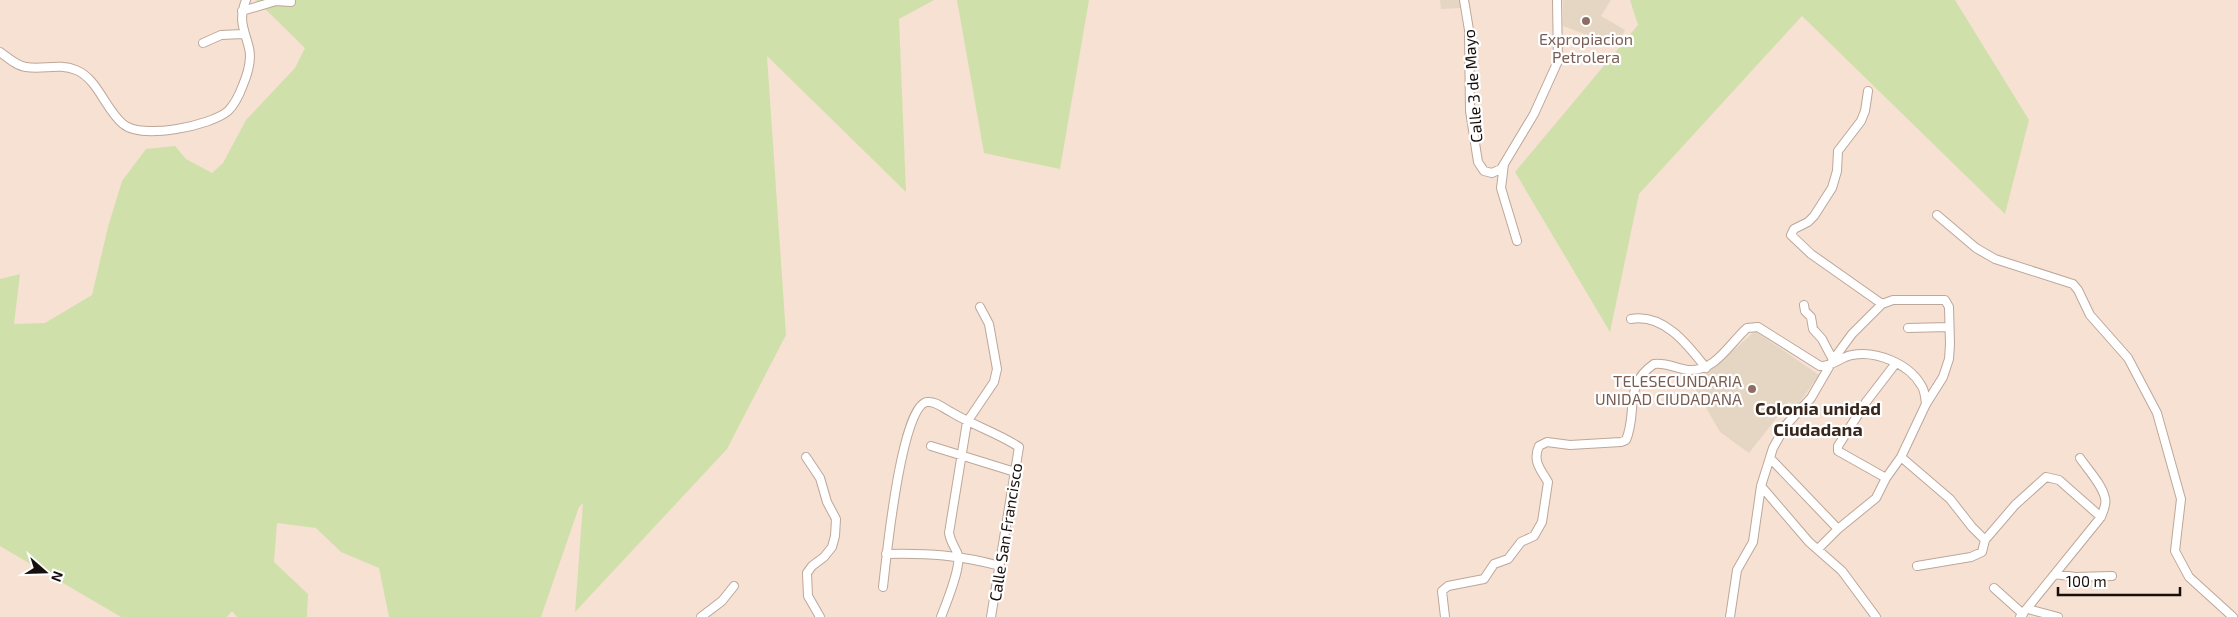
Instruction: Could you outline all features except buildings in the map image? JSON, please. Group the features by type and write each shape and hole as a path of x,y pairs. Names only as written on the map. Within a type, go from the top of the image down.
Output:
{"street":[{"path":"0,52 26,67 61,66 77,70 90,80 123,124 139,132 164,132 216,119 228,110 244,83 250,64 249,48 243,34 242,11 246,0"},
{"name":"Calle 3 de Mayo","path":"1464,0 1469,30 1470,110 1478,162 1484,171 1492,172 1501,169 1505,162"},
{"path":"1517,241 1501,188 1505,162 1534,114 1558,61 1557,0"},
{"path":"242,11 276,1 291,2"},
{"path":"203,43 221,35 243,34"},
{"path":"1868,92 1866,111 1861,121 1838,151 1837,171 1832,188 1814,216 1808,222 1794,229 1790,235 1811,254 1882,304"},
{"path":"1937,215 1976,248 1995,260 2073,284 2078,290 2090,315 2128,358 2157,413 2181,499 2175,551 2189,577 2233,617"},
{"path":"1730,617 1738,570 1753,542 1761,486 1773,448 1786,425 1811,398 1831,363 1852,334 1882,304 1893,300 1944,300 1949,307 1951,361 1943,378 1926,404 1901,457 1886,478 1876,498 1838,529 1818,549"},
{"path":"1804,305 1805,311 1811,317 1813,328 1822,339 1831,363"},
{"path":"941,617 955,577 958,556 951,544 949,533 967,422 990,388 997,369 988,324 980,307"},
{"path":"1631,319 1642,317 1660,322 1694,352 1706,368"},
{"path":"1445,617 1442,592 1448,586 1484,578 1494,564 1508,559 1521,542 1534,536 1542,522 1548,482 1539,470 1536,456 1539,446 1547,442 1570,445 1621,442 1626,440 1636,384 1651,366 1659,363 1686,370 1706,368 1729,348 1747,328 1758,327 1820,366 1850,355 1876,354 1914,375 1922,386 1926,404"},
{"path":"1908,328 1949,327"},
{"path":"1886,478 1838,451 1838,446 1866,402 1896,364"},
{"path":"883,588 886,554 903,448 918,407 925,402 934,402 967,422"},
{"name":"Calle San Francisco","path":"967,422 1018,447 992,617"},
{"path":"931,446 1015,472"},
{"path":"806,457 820,478 827,502 836,518 832,547 807,573 808,596 820,617"},
{"path":"1901,457 1950,499 1985,540"},
{"path":"1770,458 1838,529"},
{"path":"2024,613 2036,595 2056,574 2101,517 2105,507 2106,499 2080,458"},
{"path":"1916,566 1971,557 1982,552 1985,540 2014,505 2046,477 2059,480 2101,517"},
{"path":"1761,486 1818,549 1842,571 1876,617"},
{"path":"886,554 936,553 1000,566"},
{"path":"2056,574 2075,577 2112,576"},
{"path":"701,617 722,601 734,586"},
{"path":"1994,588 2024,613 2058,617"}],"shaded area":[{"path":"1440,0 1462,0 1461,8 1441,9"},
{"name":"Expropiacion Petrolera","path":"1563,0 1611,0 1601,16 1625,30 1617,46 1563,26"},
{"name":"TELESECUNDARIA UNIDAD CIUDADANA","path":"1755,331 1819,375 1797,406 1789,402 1749,453 1720,432 1693,385 1696,380 1717,365"}],"green space":[{"path":"256,0 934,0 899,19 906,192 767,56 786,335 727,449 575,612 583,503 579,507 541,617 389,617 379,568 341,552 316,528 277,523 274,562 308,594 307,617 237,617 232,611 227,617 121,617 0,546 0,279 20,274 14,324 45,323 92,295 108,227 122,181 146,149 175,146 186,159 212,173 223,163 246,120 295,68 305,48"},
{"path":"957,0 1089,0 1060,169 984,153"},
{"path":"1630,0 1955,0 2029,120 2005,214 1802,16 1639,194 1610,332 1515,172 1638,25"}],"place":[{"name":"Expropiacion Petrolera","path":"1586,21"},
{"name":"TELESECUNDARIA UNIDAD CIUDADANA","path":"1752,389"}],"district":[{"name":"Colonia unidad Ciudadana","path":"1818,418"}]}
